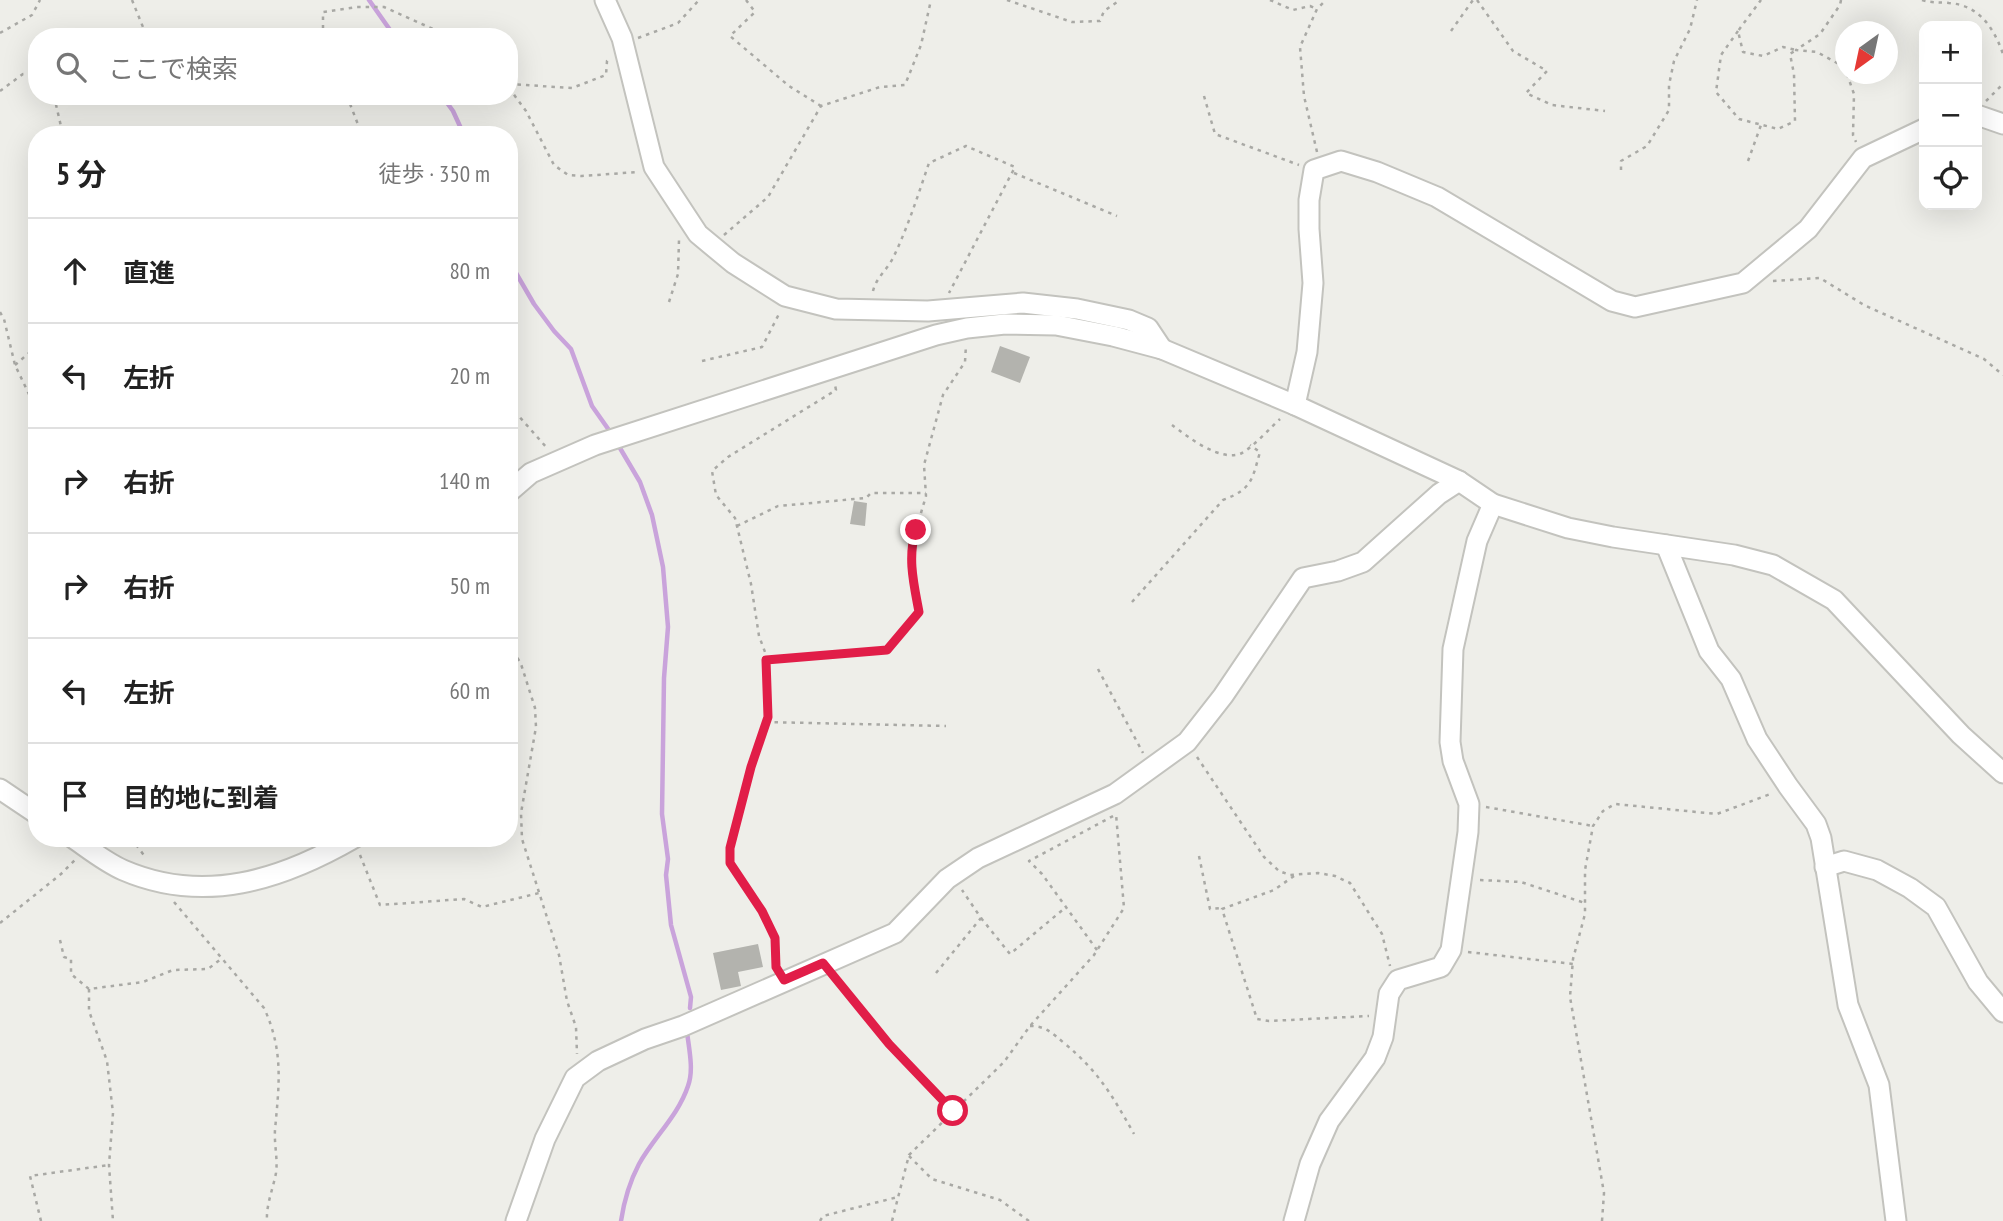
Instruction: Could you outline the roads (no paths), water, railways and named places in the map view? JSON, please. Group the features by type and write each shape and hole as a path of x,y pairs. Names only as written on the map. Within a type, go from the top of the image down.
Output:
{"street":[{"path":"604,0 623,44 654,167 698,234 733,263 788,296 836,309 867,312 939,310 1023,303 1077,309 1129,320 1149,328 1163,349"},
{"path":"1982,109 2003,124"},
{"path":"1296,405 1307,352 1313,283 1309,200 1314,170 1341,161 1377,172 1437,197 1612,302 1635,307 1743,283 1808,229 1863,158 1919,131"},
{"path":"518,484 531,473 594,445 833,366 967,328 1005,324 1056,325 1113,336 1163,349 1296,405 1458,481 1493,504 1568,528 1734,555 1773,565 1834,600 1961,735 2003,773"},
{"path":"516,1221 545,1139 575,1078 598,1061 895,933 952,876 978,858 1115,794 1187,743 1223,696 1303,578 1338,571 1363,562 1439,494 1458,481"},
{"path":"1294,1221 1310,1164 1329,1121 1375,1058 1383,1037 1389,994 1398,981 1441,967 1451,950 1468,832 1469,804 1453,761 1450,742 1453,649 1477,541 1493,504"},
{"path":"1666,545 1709,651 1735,685 1757,739 1816,824 1821,838 1848,1004 1879,1086 1896,1221"},
{"path":"0,789 28,808"},
{"path":"86,847 121,869 163,884 233,886 278,873 339,847"},
{"path":"1825,867 1844,861 1877,870 1910,888 1936,907 1978,982 2003,1012"}],"waterway":[{"path":"369,0 389,28"},
{"path":"449,105 460,126"},
{"path":"518,276 534,304 571,349 592,406 611,433"},
{"path":"617,443 640,482 652,515 663,567 668,627 664,678 662,814 668,859 666,875 671,925 691,997 690,1008"},
{"path":"621,1221 635,1171 672,1117 688,1086 691,1066 687,1032"}]}
